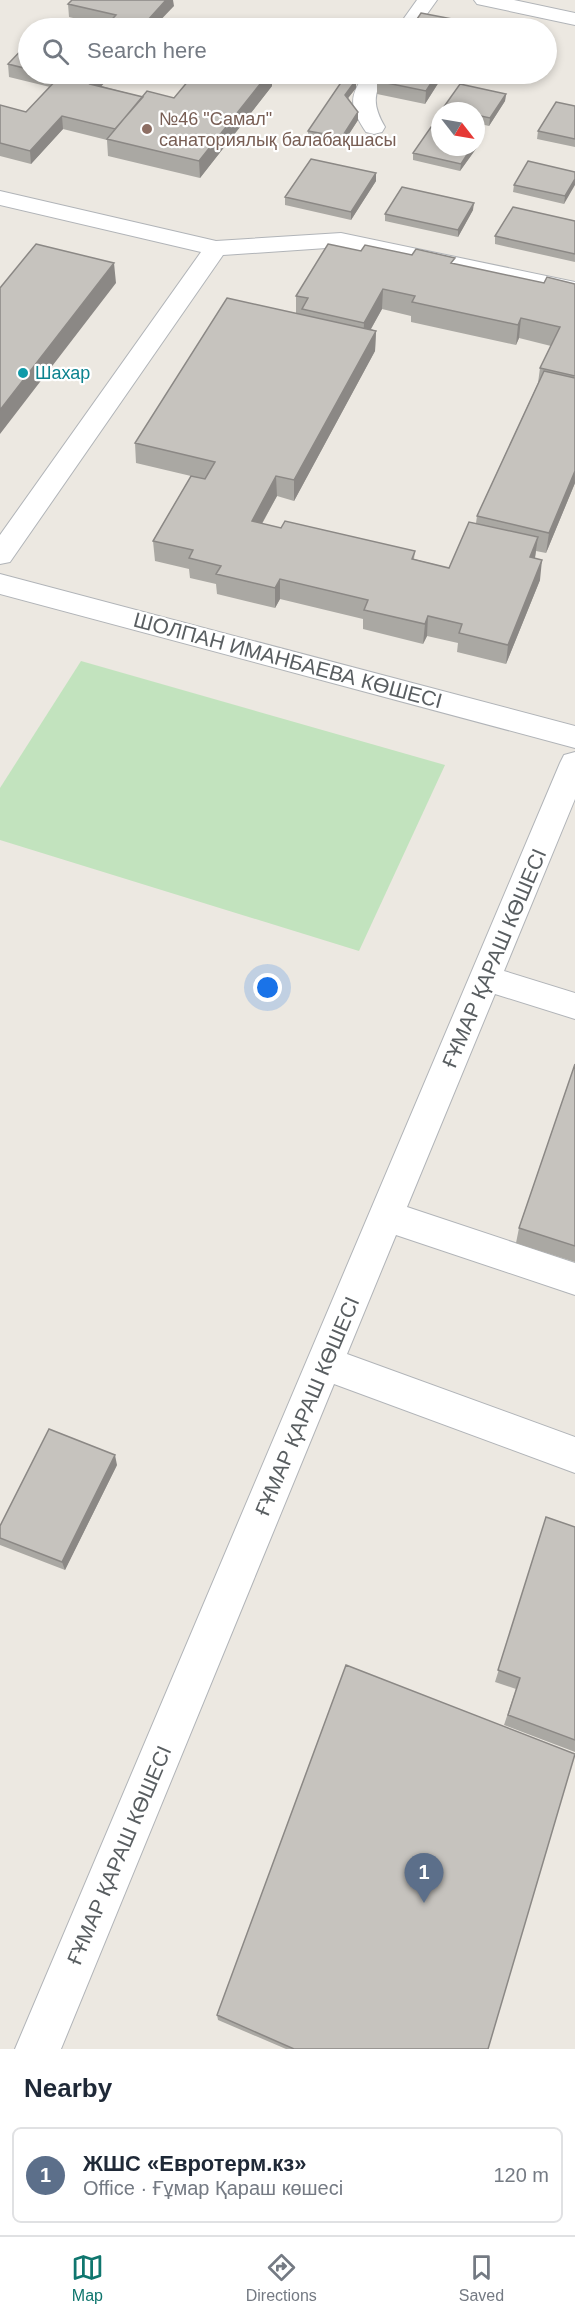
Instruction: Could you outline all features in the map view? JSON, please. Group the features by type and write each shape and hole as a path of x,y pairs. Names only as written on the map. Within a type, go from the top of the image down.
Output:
{"street":[{"path":"414,18 427,0"},
{"path":"484,0 575,19"},
{"path":"368,84 362,104 375,127"},
{"path":"0,198 216,248 341,240 575,289"},
{"path":"0,555 216,248"},
{"name":"ШОЛПАН ИМАНБАЕВА КӨШЕСІ","path":"0,584 575,737"},
{"name":"ҒҰМАР ҚАРАШ КӨШЕСІ","path":"38,2049 575,763"},
{"path":"485,978 575,1006"},
{"path":"386,1216 575,1279"},
{"path":"324,1363 575,1455"}],"green space":[{"path":"81,661 445,765 359,951 0,840 0,788"}],"building":[{"path":"72,0 166,0 150,18 113,18 116,15 68,4"},
{"path":"421,13 447,18 418,18"},
{"path":"18,54 18,66 8,64"},
{"path":"52,84 90,84 143,97 115,129 62,116 30,151 0,143 0,105 26,112"},
{"path":"186,84 260,84 199,161 107,139 147,91 174,98"},
{"path":"340,84 353,84 345,95 358,112 342,137 308,131"},
{"path":"392,84 431,84 426,91"},
{"path":"460,84 506,94 490,118 485,117 485,102 447,102"},
{"path":"556,102 575,106 575,139 538,131"},
{"path":"431,127 431,156 466,156 461,164 413,153"},
{"path":"311,159 376,173 351,212 285,197"},
{"path":"528,161 575,172 575,179 565,196 514,185"},
{"path":"402,187 474,203 458,230 385,214"},
{"path":"513,207 575,221 575,254 495,236"},
{"name":"Шахар","path":"36,244 114,263 0,410 0,288"},
{"path":"328,244 361,251 365,245 412,255 416,249 455,258 451,263 544,283 547,277 575,284 575,376 540,368 560,327 521,318 518,325 412,302 415,296 383,289 364,323 302,309 308,298 296,296"},
{"path":"227,298 376,331 294,480 276,476 252,521 281,528 285,521 415,551 412,559 449,568 469,522 538,537 530,557 542,560 508,645 459,633 462,624 428,616 425,624 364,610 368,600 280,579 275,588 216,574 221,566 189,558 193,550 153,541 191,476 205,479 215,462 135,443"},
{"path":"544,371 575,378 575,471 549,533 477,516"},
{"path":"575,1064 575,1246 519,1228"},
{"path":"49,1429 115,1455 62,1562 0,1538 0,1526"},
{"path":"546,1517 575,1527 575,1740 508,1715 520,1678 498,1670"},
{"path":"346,1665 575,1754 488,2049 294,2049 217,2015"}],"place":[{"name":"№46 \"Самал\" санаториялық балабақшасы","path":"147,129"},
{"name":"Шахар","path":"23,373"},
{"name":"ЖШС «Евротерм.кз»","path":"424,1903"}]}
